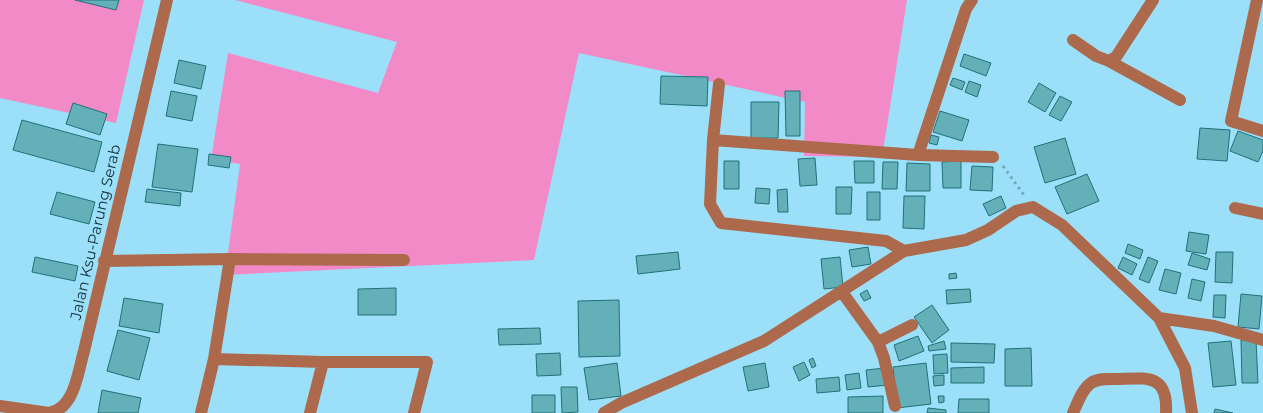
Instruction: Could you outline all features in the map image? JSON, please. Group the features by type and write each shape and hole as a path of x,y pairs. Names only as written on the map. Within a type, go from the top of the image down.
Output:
{"street":[{"name":"Jalan Ksu-Parung Serab","path":"0,406 55,412 70,398 84,351 167,0"},
{"path":"918,155 966,9 972,0"},
{"path":"1108,61 1116,57 1154,0"},
{"path":"1257,0 1231,121 1263,131"},
{"path":"1073,40 1096,56 1180,100"},
{"path":"720,84 713,140 710,204 721,223 886,241 904,251"},
{"path":"713,140 918,155 993,157"},
{"path":"604,413 621,408 764,341 904,251 966,240 988,230 1016,211 1033,208 1062,226 1159,318 1185,368 1192,413"},
{"path":"1235,208 1263,214"},
{"path":"200,413 214,359 230,259"},
{"path":"104,261 230,259 404,260"},
{"path":"842,292 878,342 884,358 895,406"},
{"path":"1159,318 1214,326 1263,340"},
{"path":"878,342 912,325"},
{"path":"214,359 427,362 414,413"},
{"path":"310,413 323,362"},
{"path":"1073,413 1089,383 1097,380 1146,378 1161,385 1165,392 1166,413"}],"path":[{"path":"993,157 1006,169 1033,208"}],"shaded area":[{"path":"0,0 144,0 116,123 0,98"},
{"path":"235,0 907,0 882,157 804,156 805,102 579,53 534,260 225,275 240,164 211,159 228,53 378,93 397,42"}],"building":[{"path":"75,0 119,0 116,10"},
{"path":"964,54 991,63 986,76 960,66"},
{"path":"179,60 206,66 201,89 174,83"},
{"path":"661,76 708,77 707,106 660,104"},
{"path":"953,78 965,82 962,90 950,85"},
{"path":"969,81 981,85 977,97 965,92"},
{"path":"1039,83 1056,93 1045,112 1028,102"},
{"path":"171,91 197,96 192,121 166,116"},
{"path":"785,91 800,91 800,136 786,136"},
{"path":"1060,96 1072,102 1061,121 1049,115"},
{"path":"751,102 779,102 778,138 751,138"},
{"path":"73,103 107,114 100,135 66,124"},
{"path":"940,111 969,120 962,141 933,132"},
{"path":"22,120 102,142 94,172 13,150"},
{"path":"1200,128 1230,130 1227,161 1197,159"},
{"path":"1238,131 1263,140 1263,151 1258,162 1230,151"},
{"path":"931,135 939,137 937,145 929,143"},
{"path":"1065,138 1076,174 1045,183 1034,147"},
{"path":"158,144 198,149 192,192 152,187"},
{"path":"209,154 231,157 229,168 208,165"},
{"path":"815,158 817,185 800,186 798,159"},
{"path":"724,161 739,161 739,189 724,189"},
{"path":"854,161 874,161 874,183 855,183"},
{"path":"961,161 961,188 943,188 942,162"},
{"path":"883,162 898,162 897,189 882,189"},
{"path":"907,163 930,164 930,191 906,191"},
{"path":"972,166 993,167 992,191 970,190"},
{"path":"1087,174 1099,201 1067,214 1055,187"},
{"path":"836,187 852,187 851,214 836,214"},
{"path":"756,188 770,189 769,204 755,203"},
{"path":"147,189 181,193 180,206 145,202"},
{"path":"787,189 788,212 778,212 777,190"},
{"path":"57,192 95,202 89,224 50,214"},
{"path":"867,192 880,192 880,220 867,220"},
{"path":"904,196 925,196 924,229 903,228"},
{"path":"1001,196 1006,208 989,216 983,204"},
{"path":"1189,232 1209,235 1206,254 1186,251"},
{"path":"1128,244 1143,250 1140,259 1125,253"},
{"path":"868,247 871,264 852,267 849,250"},
{"path":"678,252 680,269 638,274 636,256"},
{"path":"1216,252 1233,252 1232,283 1215,282"},
{"path":"1192,253 1210,259 1207,270 1188,265"},
{"path":"35,257 78,266 75,281 32,272"},
{"path":"840,257 843,287 824,289 821,259"},
{"path":"1123,257 1137,264 1132,275 1118,268"},
{"path":"1148,257 1158,261 1149,283 1139,279"},
{"path":"1165,269 1181,273 1176,294 1159,290"},
{"path":"956,273 957,278 949,279 949,274"},
{"path":"1192,279 1205,282 1201,301 1188,298"},
{"path":"396,288 396,315 358,315 358,289"},
{"path":"970,289 971,302 947,304 946,290"},
{"path":"867,290 871,298 864,301 860,294"},
{"path":"1241,294 1262,296 1259,329 1238,327"},
{"path":"1214,295 1226,295 1225,318 1213,317"},
{"path":"124,298 163,304 159,333 119,326"},
{"path":"619,300 620,356 579,357 578,301"},
{"path":"932,305 949,330 932,343 914,317"},
{"path":"540,328 541,344 499,345 498,329"},
{"path":"118,330 150,338 139,380 107,371"},
{"path":"918,336 924,351 899,361 894,345"},
{"path":"1241,340 1256,340 1258,383 1242,383"},
{"path":"944,341 946,349 929,351 928,346"},
{"path":"1231,341 1236,385 1213,387 1208,343"},
{"path":"951,343 995,344 994,363 951,362"},
{"path":"1031,348 1032,386 1005,386 1005,349"},
{"path":"560,353 561,375 537,376 536,354"},
{"path":"947,354 948,373 934,374 933,355"},
{"path":"813,358 816,366 812,368 809,360"},
{"path":"804,362 810,375 799,381 793,367"},
{"path":"617,363 621,396 589,400 584,368"},
{"path":"765,363 769,387 748,391 743,367"},
{"path":"926,363 931,404 897,408 893,367"},
{"path":"984,367 984,383 951,383 951,368"},
{"path":"885,368 888,385 868,387 866,370"},
{"path":"859,373 861,388 847,390 845,375"},
{"path":"944,375 944,385 934,386 933,376"},
{"path":"839,377 840,391 817,393 816,379"},
{"path":"561,387 577,387 578,412 562,413"},
{"path":"102,390 141,398 138,413 98,413"},
{"path":"532,395 555,395 555,413 532,413"},
{"path":"883,396 883,413 848,413 848,397"},
{"path":"938,396 944,396 944,402 939,403"},
{"path":"959,399 989,399 989,413 958,413"},
{"path":"928,408 946,410 946,413 927,413"},
{"path":"1215,409 1233,413 1214,413"}]}
